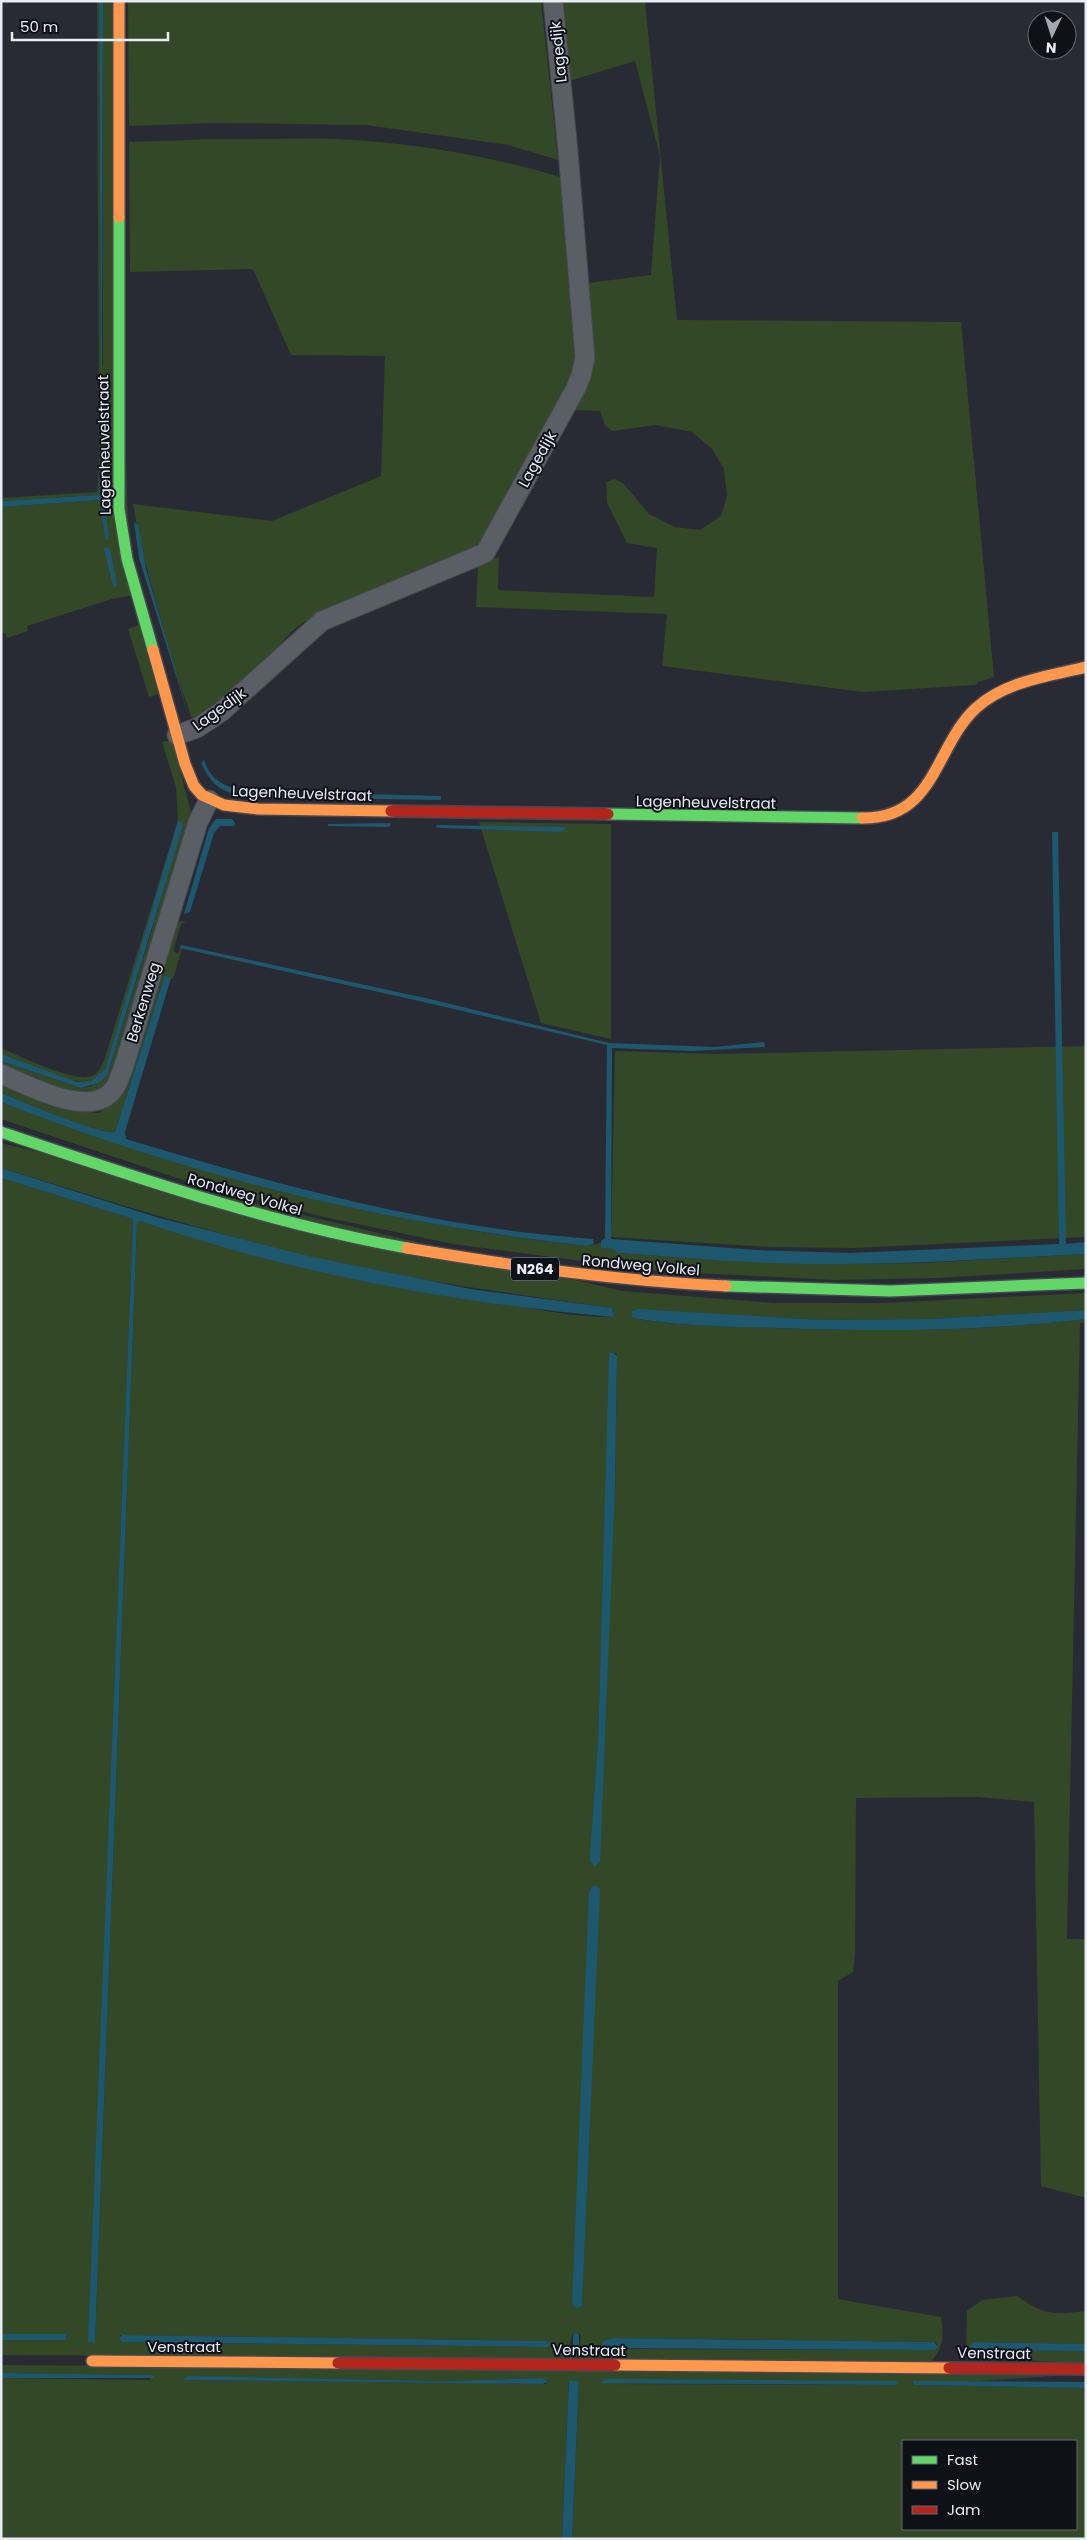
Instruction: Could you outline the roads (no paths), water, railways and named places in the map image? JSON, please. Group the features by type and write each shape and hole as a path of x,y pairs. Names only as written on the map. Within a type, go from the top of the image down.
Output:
{"street":[{"name":"Lagenheuvelstraat","path":"119,1 119,509 127,559 177,736 196,789 210,800 228,807 258,809 873,818 891,816 906,808 920,796 959,731 976,707 1012,686 1086,668"},
{"name":"Lagedijk","path":"177,736 197,728 221,712 322,621 485,553 576,388 582,376 585,358 568,151 553,1"},
{"name":"Berkenweg","path":"1,1074 57,1097 84,1103 97,1101 114,1090 196,830 210,800"},
{"name":"Rondweg Volkel","path":"1,1132 150,1182 305,1227 373,1242 516,1266 675,1284 766,1289 949,1290 1086,1283"},
{"name":"Venstraat","path":"92,2361 1086,2368"}],"water":[{"path":"99,1 103,1 102,367 101,366"},
{"path":"102,476 109,540 105,539 100,500 1,507 1,501 99,495 100,477"},
{"path":"134,522 138,525 146,569 189,717 139,558"},
{"path":"106,547 110,549 117,585 114,589 104,549"},
{"path":"204,760 211,773 220,782 246,791 441,796 441,800 246,797 230,793 218,787 209,778 201,763"},
{"path":"216,819 232,819 235,823 234,826 220,826 214,833 190,912 184,914 209,828"},
{"path":"178,821 182,822 183,825 107,1076 98,1083 81,1088 1,1061 1,1054 77,1082 91,1081 105,1069"},
{"path":"391,823 389,827 328,826 328,824"},
{"path":"437,825 566,828 562,832 441,828 436,827"},
{"path":"1052,832 1058,832 1066,1244 1086,1242 1086,1254 932,1262 812,1264 728,1261 617,1253 613,1249 601,1248 601,1241 605,1238 607,1045 180,948 181,945 434,1000 609,1043 715,1047 764,1042 765,1047 693,1051 612,1048 611,1239 757,1250 849,1253 1059,1244"},
{"path":"165,975 171,978 125,1132 126,1139 298,1188 356,1202 474,1225 593,1239 594,1244 587,1246 512,1237 438,1225 290,1194 144,1153 72,1129 1,1102 1,1093 95,1129 115,1132"},
{"path":"1,1168 156,1217 308,1256 470,1289 612,1308 614,1317 494,1303 374,1283 314,1271 255,1256 140,1221 137,1223 95,2343 88,2342 133,1222 132,1219 127,1217 1,1178"},
{"path":"637,1309 821,1320 930,1319 1086,1310 1086,1319 971,1328 895,1330 818,1329 668,1323 632,1318 632,1311"},
{"path":"611,1351 617,1356 615,1487 600,1862 595,1866 590,1862 590,1855 598,1743 609,1355"},
{"path":"593,1885 599,1887 600,1891 582,2306 577,2308 572,2304 589,1892"},
{"path":"1,2334 66,2334 66,2340 1,2340"},
{"path":"122,2335 547,2341 550,2344 548,2347 122,2342 119,2338"},
{"path":"614,2338 934,2342 938,2347 935,2350 601,2348 603,2341"},
{"path":"974,2342 1086,2344 1086,2351 974,2350 969,2346"},
{"path":"1,2373 152,2375 155,2378 1,2378"},
{"path":"188,2376 444,2381 542,2378 548,2381 543,2384 185,2380 184,2378"},
{"path":"604,2379 897,2381 899,2383 895,2385 601,2383"},
{"path":"569,2381 579,2381 572,2539 562,2539"},
{"path":"913,2381 1086,2382 1086,2388 914,2385"}],"waterway":[{"path":"576,2336 576,2345"}]}
